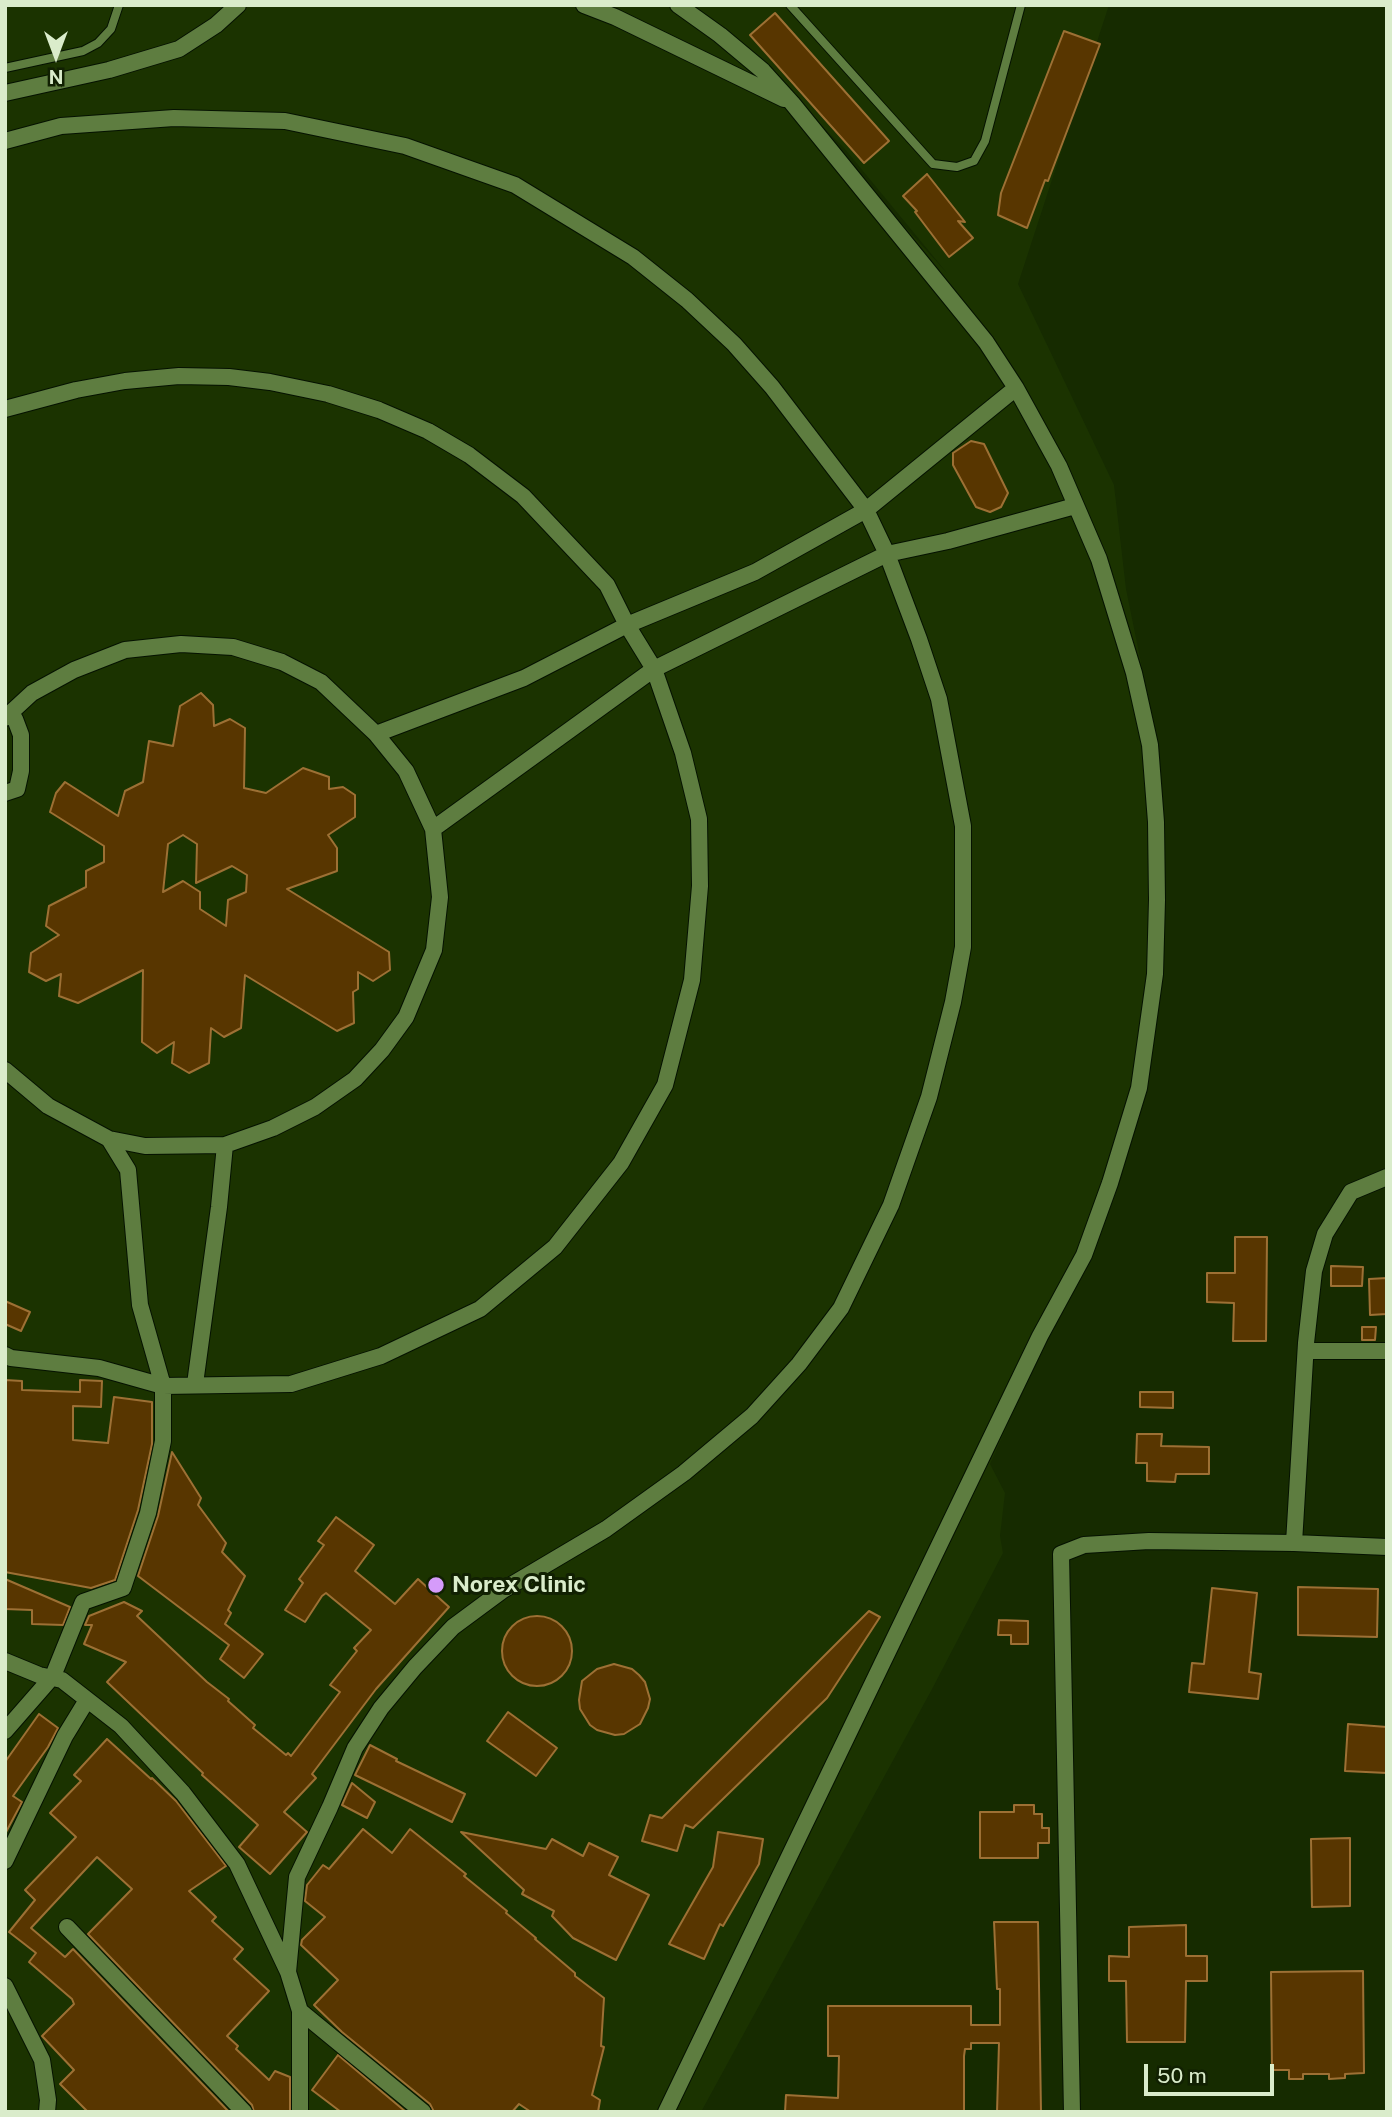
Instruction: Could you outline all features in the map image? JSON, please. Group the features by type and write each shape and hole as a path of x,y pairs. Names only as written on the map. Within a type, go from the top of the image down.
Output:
{"street":[{"path":"5,93 109,70 179,49 216,25 238,5"},
{"path":"584,5 615,17 792,103"},
{"path":"666,2112 1040,1336 1084,1255 1110,1184 1139,1088 1155,974 1156,822 1150,746 1134,673 1116,611 1098,559 1059,466 1016,388 986,342 792,103 763,71 678,5"},
{"path":"5,141 61,127 174,118 285,121 405,146 515,184 634,257 687,300 734,344 772,387 866,510 887,554 939,699 963,825 963,947 953,1002 929,1097 891,1205 841,1308 799,1364 752,1416 684,1473 617,1521 503,1590 453,1628 415,1667 381,1708 355,1748 297,1877 288,1972"},
{"path":"5,409 76,390 125,381 179,376 229,377 328,394 379,410 428,431 469,455 523,496 607,585 627,625 654,668 683,753 699,819 700,886 692,980 665,1085 621,1163 555,1247 481,1309 381,1356 291,1384 163,1386 99,1368 11,1358 5,1355"},
{"path":"376,734 524,678 627,625 755,572 866,510 1016,388"},
{"path":"433,829 654,668 887,554 948,541 1075,506"},
{"path":"5,1070 48,1106 109,1139 145,1146 225,1144 273,1128 315,1107 355,1079 382,1050 406,1017 434,950 440,897 433,829 406,771 376,734 321,682 282,662 233,647 181,644 125,650 74,670 32,693 6,716"},
{"path":"5,793 18,789 22,771 21,735 15,719 6,716"},
{"path":"5,1731 53,1676 83,1602 123,1588 148,1513 163,1441 163,1386 140,1305 128,1170 109,1139"},
{"path":"195,1384 225,1144"},
{"path":"1294,1543 1306,1351 1314,1271 1325,1234 1351,1192 1387,1177"},
{"path":"1306,1351 1387,1351"},
{"path":"1072,2112 1061,1554 1084,1545 1149,1541 1387,1547"},
{"path":"5,1661 39,1675 62,1680 121,1726 183,1793 237,1864 288,1972 300,2011 300,2112"},
{"path":"5,1861 65,1736 87,1700"},
{"path":"67,1927 244,2112"},
{"path":"5,1986 42,2060 47,2106 60,2112"},
{"path":"300,2011 423,2112"}],"lane":[{"path":"5,68 91,47 111,29 118,5"},
{"path":"790,5 933,164 957,167 974,161 985,141 1021,5"}],"shaded area":[{"path":"5,5 1109,5 1018,284 1114,485 1126,589 1157,741 1159,941 1128,1131 1078,1269 990,1464 1005,1493 1000,1536 1003,1553 931,1691 701,2112 5,2112","holes":["729,33 844,148 947,273"]}],"building":[{"path":"775,13 889,141 864,163 750,35"},
{"path":"1064,31 1100,44 1048,181 1045,180 1027,228 998,215 1001,193"},
{"path":"927,174 965,222 958,221 973,238 949,257 915,212 917,211 903,196"},
{"path":"971,441 984,444 1008,493 1001,507 990,512 976,507 953,465 953,453"},
{"path":"201,693 213,705 214,726 230,719 245,728 244,788 266,793 303,768 329,777 329,789 343,787 355,795 355,817 328,835 337,848 337,871 287,889 389,952 390,970 373,981 358,972 358,989 353,992 354,1023 337,1031 245,975 241,1028 224,1037 211,1028 209,1063 189,1073 172,1063 174,1042 157,1053 142,1042 143,970 78,1003 59,996 61,974 46,981 29,972 31,953 59,935 46,926 49,906 86,887 86,871 104,862 104,846 50,812 56,793 65,782 118,816 125,791 143,782 149,741 173,746 180,706","holes":["183,835 197,844 196,883 232,866 247,875 246,892 228,900 226,926 200,909 200,892 183,881 163,892 168,844"]},
{"path":"1235,1237 1267,1237 1266,1341 1233,1341 1234,1303 1207,1302 1207,1273 1235,1273"},
{"path":"1331,1266 1363,1267 1362,1286 1331,1286"},
{"path":"1387,1278 1387,1314 1370,1315 1369,1279"},
{"path":"5,1301 30,1312 21,1331 5,1324"},
{"path":"1362,1327 1376,1327 1375,1340 1362,1340"},
{"path":"5,1380 22,1381 22,1390 80,1392 80,1380 102,1381 101,1407 73,1406 73,1440 108,1443 114,1397 152,1402 152,1444 138,1510 115,1580 91,1588 5,1572"},
{"path":"1140,1392 1173,1392 1173,1408 1140,1407"},
{"path":"1137,1434 1162,1434 1161,1446 1209,1447 1209,1474 1176,1474 1175,1482 1147,1481 1147,1463 1136,1463"},
{"path":"172,1452 201,1498 198,1505 226,1543 222,1552 245,1576 228,1610 231,1613 225,1624 263,1654 244,1678 220,1659 229,1645 138,1576 158,1516"},
{"path":"336,1517 374,1545 355,1571 395,1604 418,1579 449,1607 376,1689 312,1774 316,1778 284,1812 307,1832 270,1874 239,1847 258,1825 202,1775 203,1773 107,1682 126,1662 84,1644 92,1625 85,1625 89,1616 124,1602 142,1611 137,1616 207,1682 229,1699 228,1701 255,1725 253,1728 286,1755 288,1753 291,1756 340,1692 330,1685 357,1651 354,1648 371,1630 326,1593 305,1622 285,1610 303,1583 299,1579 324,1545 318,1541"},
{"path":"5,1579 70,1607 63,1625 32,1624 32,1610 5,1609"},
{"path":"1298,1587 1378,1589 1377,1637 1298,1635"},
{"path":"1212,1588 1257,1593 1249,1672 1261,1674 1258,1699 1189,1692 1192,1663 1204,1664"},
{"path":"869,1611 880,1617 827,1698 693,1828 685,1825 677,1851 642,1841 650,1815 662,1818"},
{"path":"530,1616 544,1616 557,1622 566,1631 572,1651 570,1664 562,1676 544,1686 530,1686 517,1680 508,1671 502,1658 502,1644 508,1631 517,1622"},
{"path":"999,1620 1028,1621 1028,1644 1011,1644 1011,1635 998,1635"},
{"path":"614,1664 632,1669 639,1675 645,1682 650,1699 640,1724 624,1734 615,1735 590,1725 580,1709 579,1700 582,1681 597,1669"},
{"path":"508,1712 557,1748 536,1776 487,1741"},
{"path":"39,1714 58,1728 48,1747 13,1796 22,1802 5,1834 5,1762"},
{"path":"1348,1724 1387,1727 1387,1773 1345,1771"},
{"path":"107,1739 176,1801 226,1866 189,1891 216,1917 212,1921 243,1949 234,1959 269,1991 227,2036 238,2046 236,2049 269,2080 275,2071 290,2077 290,2112 254,2112 252,2105 88,1934 132,1889 97,1857 31,1928 65,1957 73,1949 229,2112 88,2112 60,2084 74,2070 42,2036 74,2004 72,1999 29,1962 36,1953 9,1932 35,1900 25,1890 76,1837 50,1813 81,1781 74,1775"},
{"path":"370,1745 397,1759 396,1761 465,1794 452,1822 355,1775"},
{"path":"352,1783 375,1802 367,1818 342,1805"},
{"path":"1014,1805 1034,1805 1034,1814 1042,1814 1042,1828 1049,1828 1049,1843 1038,1843 1038,1858 980,1858 980,1812 1014,1812"},
{"path":"363,1829 392,1853 410,1829 466,1874 464,1876 507,1911 506,1913 575,1973 575,1976 604,1998 601,2046 604,2047 592,2095 600,2100 598,2112 531,2112 519,2104 512,2112 434,2112 430,2104 342,2032 314,2005 338,1980 301,1945 302,1940 325,1917 305,1901 307,1885 323,1865 329,1869"},
{"path":"461,1832 546,1849 552,1839 583,1856 589,1843 618,1857 609,1875 649,1895 616,1960 573,1938 552,1916 554,1911 522,1894 524,1890"},
{"path":"718,1832 763,1839 759,1864 723,1926 720,1924 704,1959 669,1944 713,1867"},
{"path":"1350,1838 1350,1906 1312,1907 1311,1839"},
{"path":"994,1922 1038,1922 1041,2112 997,2112 999,2043 971,2043 971,2049 965,2049 964,2056 964,2112 785,2112 786,2095 838,2098 839,2056 828,2056 828,2006 971,2006 971,2025 1000,2025"},
{"path":"1186,1925 1186,1956 1207,1956 1207,1981 1186,1981 1185,2042 1127,2042 1126,1981 1109,1981 1109,1956 1129,1957 1129,1927"},
{"path":"1363,1971 1364,2073 1345,2074 1345,2078 1329,2079 1329,2074 1303,2074 1303,2079 1289,2079 1289,2070 1272,2070 1271,1972"},
{"path":"338,2055 406,2112 341,2112 312,2090"}],"place":[{"name":"Norex Clinic","path":"436,1585"}]}
